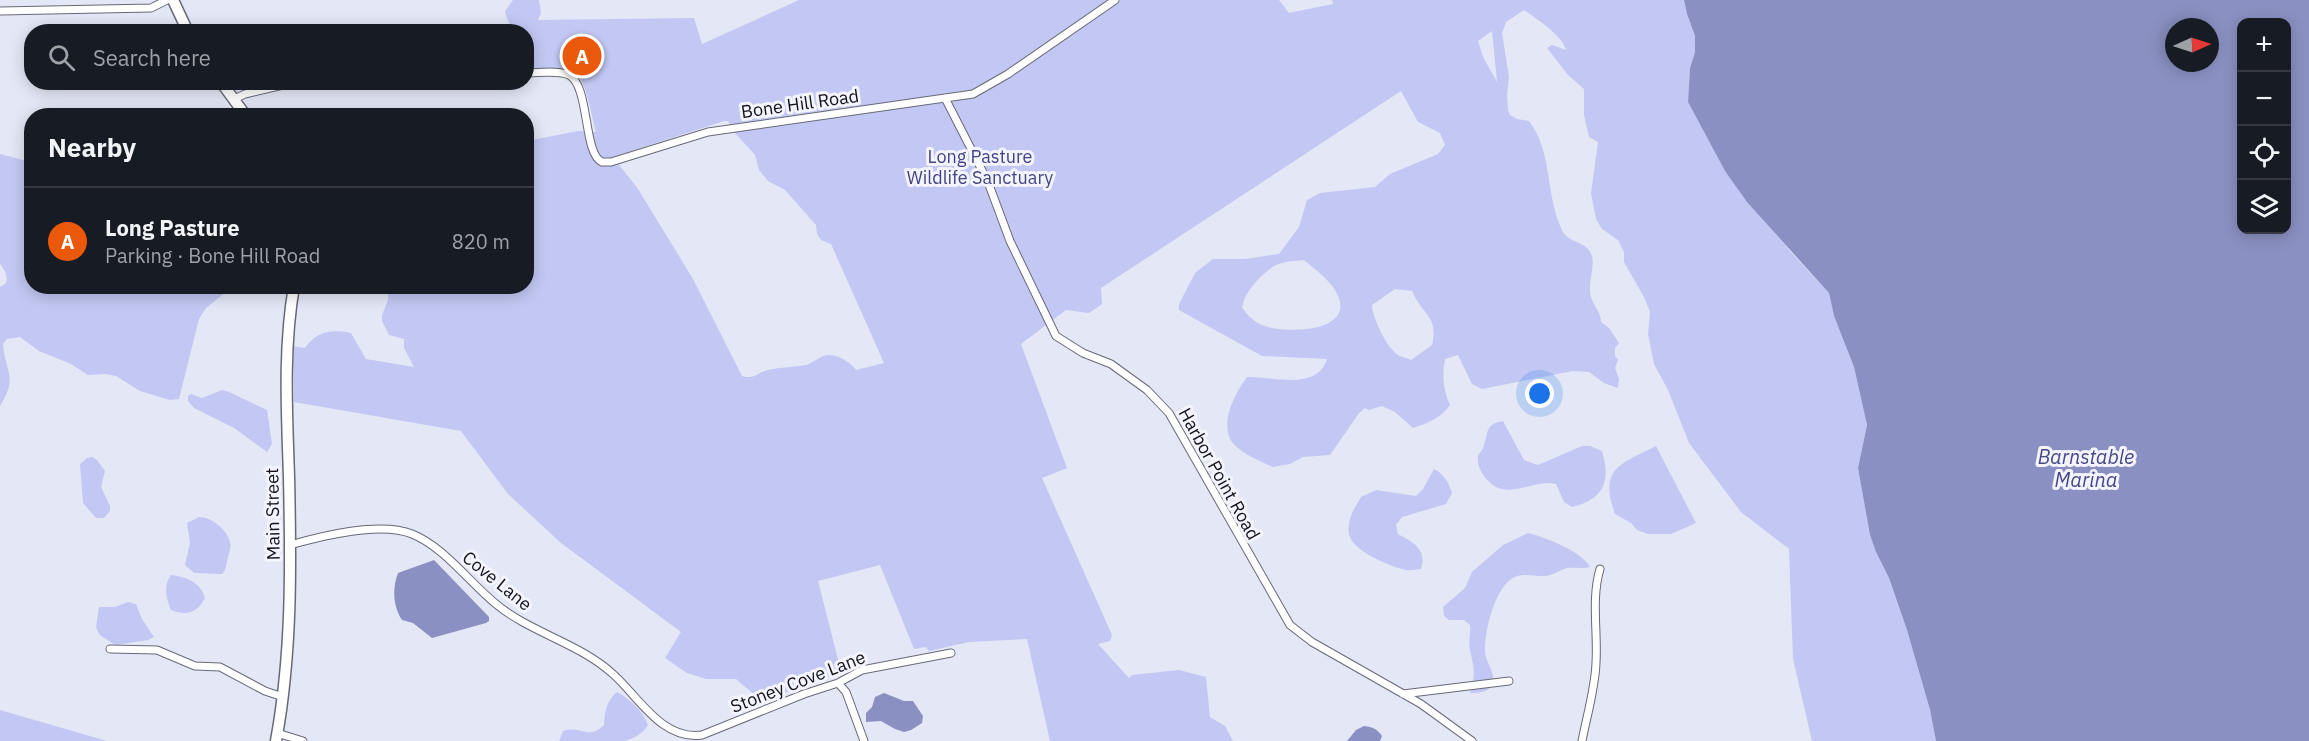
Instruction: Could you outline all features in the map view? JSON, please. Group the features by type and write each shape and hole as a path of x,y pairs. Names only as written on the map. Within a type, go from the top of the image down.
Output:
{"main road":[{"path":"173,0 184,24"},
{"path":"227,90 240,108"},
{"name":"Main Street","path":"277,737 289,644 290,545 286,354 293,294"}],"street":[{"path":"0,10 144,9 158,6 167,0"},
{"name":"Bone Hill Road","path":"534,73 566,74 573,79 581,97 595,155 603,162 612,162 708,132 980,92 1115,0"},
{"path":"234,99 262,90"},
{"name":"Harbor Point Road","path":"945,98 988,182 1010,241 1056,336 1083,353 1111,364 1147,390 1169,413 1290,625 1312,642 1448,722 1472,741"},
{"name":"Cove Lane","path":"290,545 365,531 389,530 413,534 435,549 510,615 595,659 615,675 664,726 675,734 692,737"},
{"path":"1582,741 1596,662 1595,613 1600,569"},
{"path":"110,649 157,650 195,666 220,667 283,697"},
{"name":"Stoney Cove Lane","path":"692,737 838,683 862,670 951,653"},
{"path":"1403,694 1509,681"},
{"path":"838,683 846,692 864,741"},
{"path":"277,737 303,741"}],"green space":[{"name":"Long Pasture Wildlife Sanctuary","path":"513,0 539,0 541,13 538,20 694,18 702,44 799,0 1279,0 1289,13 1333,4 1332,0 1684,0 1695,36 1688,102 1725,171 1790,251 1829,293 1834,316 1854,367 1867,425 1858,468 1870,535 1889,578 1907,630 1930,710 1936,741 1812,741 1793,659 1789,549 1741,512 1689,443 1668,390 1654,364 1648,334 1650,312 1644,297 1624,262 1624,252 1618,240 1602,229 1596,219 1591,193 1598,142 1589,137 1584,115 1584,89 1568,75 1547,48 1552,45 1566,50 1564,44 1548,28 1524,10 1506,22 1502,33 1509,77 1508,110 1510,115 1517,119 1529,121 1537,133 1546,160 1553,203 1562,230 1569,238 1586,247 1592,256 1591,297 1601,322 1609,328 1619,343 1615,348 1615,356 1618,360 1615,368 1619,379 1618,388 1604,383 1589,372 1573,371 1482,389 1472,384 1458,355 1445,359 1444,382 1450,405 1438,417 1424,424 1413,428 1395,412 1382,406 1369,410 1365,408 1359,413 1330,455 1303,457 1290,464 1273,467 1249,456 1233,444 1227,423 1234,398 1247,377 1304,379 1314,376 1327,359 1262,356 1179,310 1179,304 1195,273 1213,259 1245,259 1279,254 1299,227 1307,200 1320,193 1375,187 1390,174 1438,154 1445,145 1440,133 1418,122 1401,91 1101,288 1102,304 1089,313 1066,310 1021,344 1067,468 1042,478 1112,635 1110,641 1098,644 1129,678 1132,675 1179,670 1206,677 1210,717 1225,726 1233,741 1050,741 1027,639 969,642 929,651 926,647 914,649 880,565 818,581 841,671 762,701 736,679 706,679 687,673 665,658 681,632 561,543 508,494 461,431 294,402 293,346 305,348 314,338 325,333 338,331 351,333 366,359 414,367 404,348 404,339 389,335 382,321 388,294 534,294 534,140 578,131 596,132 585,89 578,75 563,69 534,69 534,24 510,24 505,11","holes":["1492,31 1497,82 1483,57 1478,41","728,121 735,133 755,155 759,170 768,181 785,190 816,225 817,234 821,240 831,244 884,363 856,370 843,359 827,355 806,365 768,370 750,377 742,376 693,279 638,189 613,157","1304,260 1335,290 1340,302 1339,313 1333,320 1310,329 1271,328 1253,320 1242,307 1246,296 1261,276 1283,263","1395,289 1412,291 1433,328 1432,345 1411,360 1398,355 1389,346 1381,332 1372,305"]},
{"path":"0,154 24,160 24,294 223,294 206,308 199,319 179,399 170,400 140,391 116,376 88,375 71,364 39,351 20,337 7,339 3,344 10,382 0,406 0,287 6,283 7,278 0,264"},
{"path":"222,390 267,410 272,444 267,452 234,428 194,408 188,401 188,396 191,394 202,398"},
{"path":"1503,421 1524,460 1538,465 1582,446 1590,446 1602,451 1606,471 1605,480 1598,494 1583,504 1572,507 1564,502 1556,484 1541,484 1511,490 1493,485 1480,470 1478,456 1490,427"},
{"path":"1656,446 1696,523 1671,534 1648,534 1637,530 1631,523 1615,514 1610,499 1609,486 1616,470 1623,463"},
{"path":"92,457 105,471 101,487 110,511 104,518 96,518 83,503 80,464"},
{"path":"1434,469 1445,478 1452,493 1446,504 1402,517 1396,525 1398,534 1418,547 1421,552 1421,569 1408,570 1392,566 1366,553 1353,543 1350,537 1349,521 1361,497 1376,490 1416,496 1423,489"},
{"path":"199,517 218,525 228,537 230,549 226,568 222,574 194,573 185,565 190,543 187,523"},
{"path":"1528,533 1572,551 1586,561 1590,567 1567,568 1546,576 1514,577 1504,586 1491,613 1485,644 1486,656 1493,674 1493,683 1486,690 1470,693 1474,672 1469,647 1470,625 1464,620 1449,620 1444,616 1443,607 1465,588 1472,572 1503,545"},
{"path":"171,575 187,579 200,588 205,598 199,607 187,613 171,610 166,592"},
{"path":"128,602 136,604 142,619 154,637 115,645 100,635 96,628 99,607 115,607"},
{"path":"617,692 636,706 646,720 648,725 641,733 625,741 559,741 563,731 594,732 604,725 608,703"},
{"path":"0,710 107,741 0,741"}],"water":[{"name":"Barnstable Marina","path":"1684,0 2309,0 2309,741 1936,741 1930,710 1907,630 1889,578 1870,535 1858,468 1867,425 1854,367 1834,316 1829,293 1747,202 1725,171 1688,102 1695,36"},
{"path":"434,560 489,617 489,621 432,638 413,623 402,620 394,597 398,573"},
{"path":"884,693 904,701 913,701 923,716 922,723 904,732 881,721 866,722 866,713 872,707 875,697"},
{"path":"1364,726 1378,732 1382,736 1380,741 1347,741 1356,730"}],"place":[{"name":"Long Pasture","path":"582,56"}]}
